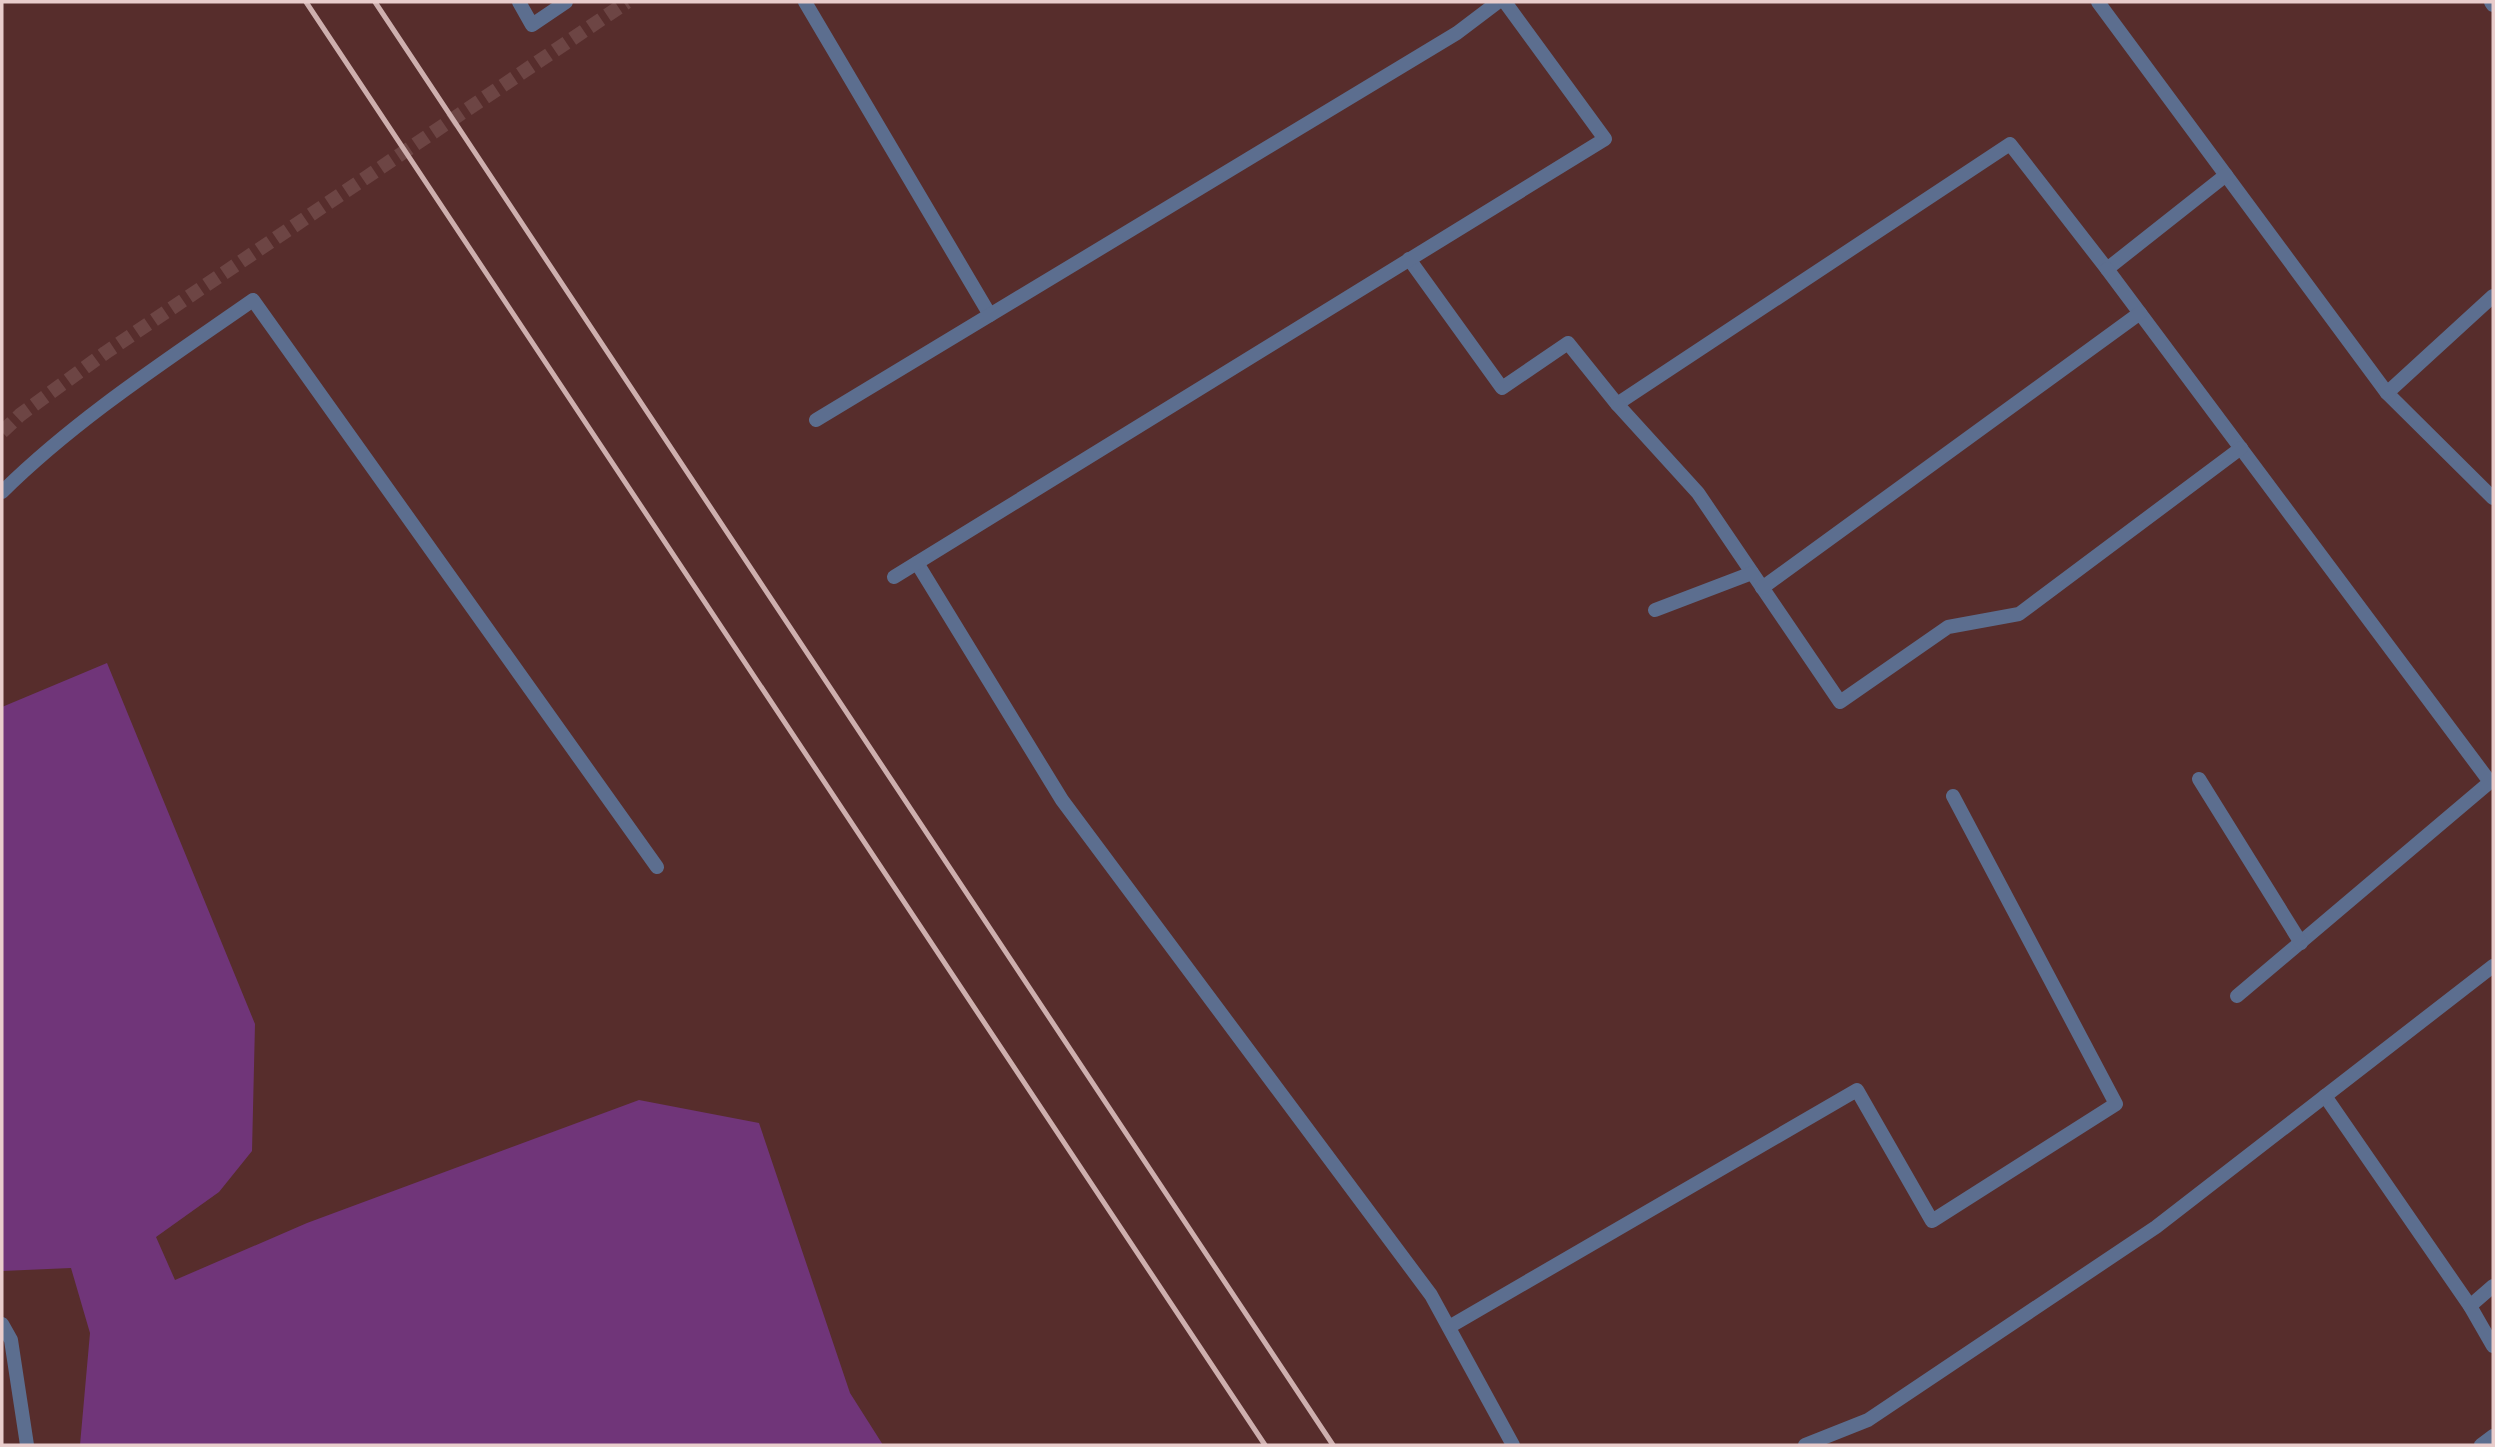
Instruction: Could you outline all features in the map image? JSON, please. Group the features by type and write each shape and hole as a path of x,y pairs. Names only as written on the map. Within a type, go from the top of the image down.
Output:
{"street":[{"path":"519,2 533,24 566,2"},
{"path":"805,2 990,315"},
{"path":"816,420 1457,33 1498,2"},
{"path":"894,578 1605,139 1505,2"},
{"path":"2098,2 2387,393 2493,498"},
{"path":"1617,404 2010,144 2107,269 2490,782 2237,996"},
{"path":"2107,269 2226,174"},
{"path":"1409,259 1502,388 1568,343 1617,404 1698,493 1840,702 1948,627 2019,614 2241,448"},
{"path":"2387,393 2493,296"},
{"path":"2,492 30,464 121,391 253,300 657,867"},
{"path":"1762,588 2140,313"},
{"path":"917,563 1062,800 1431,1295 1513,1445"},
{"path":"1655,610 1752,573"},
{"path":"2199,779 2301,943"},
{"path":"1449,1328 1857,1090 1932,1221 2116,1104 1953,796"},
{"path":"1805,1445 1868,1420 2156,1227 2493,966"},
{"path":"2325,1096 2470,1306 2493,1346"},
{"path":"2470,1306 2493,1286"},
{"path":"2,1324 27,1445"},
{"path":"2481,1445 2493,1436"}],"shaded area":[{"path":"107,663 255,1024 252,1151 219,1192 156,1237 175,1280 307,1223 639,1100 759,1123 850,1393 883,1445 80,1445 90,1333 71,1268 2,1271 2,707"}],"tunnel":[{"path":"2,432 20,415 105,353 627,2"}],"railway":[{"path":"306,2 1265,1445"},
{"path":"375,2 1333,1445"}]}
